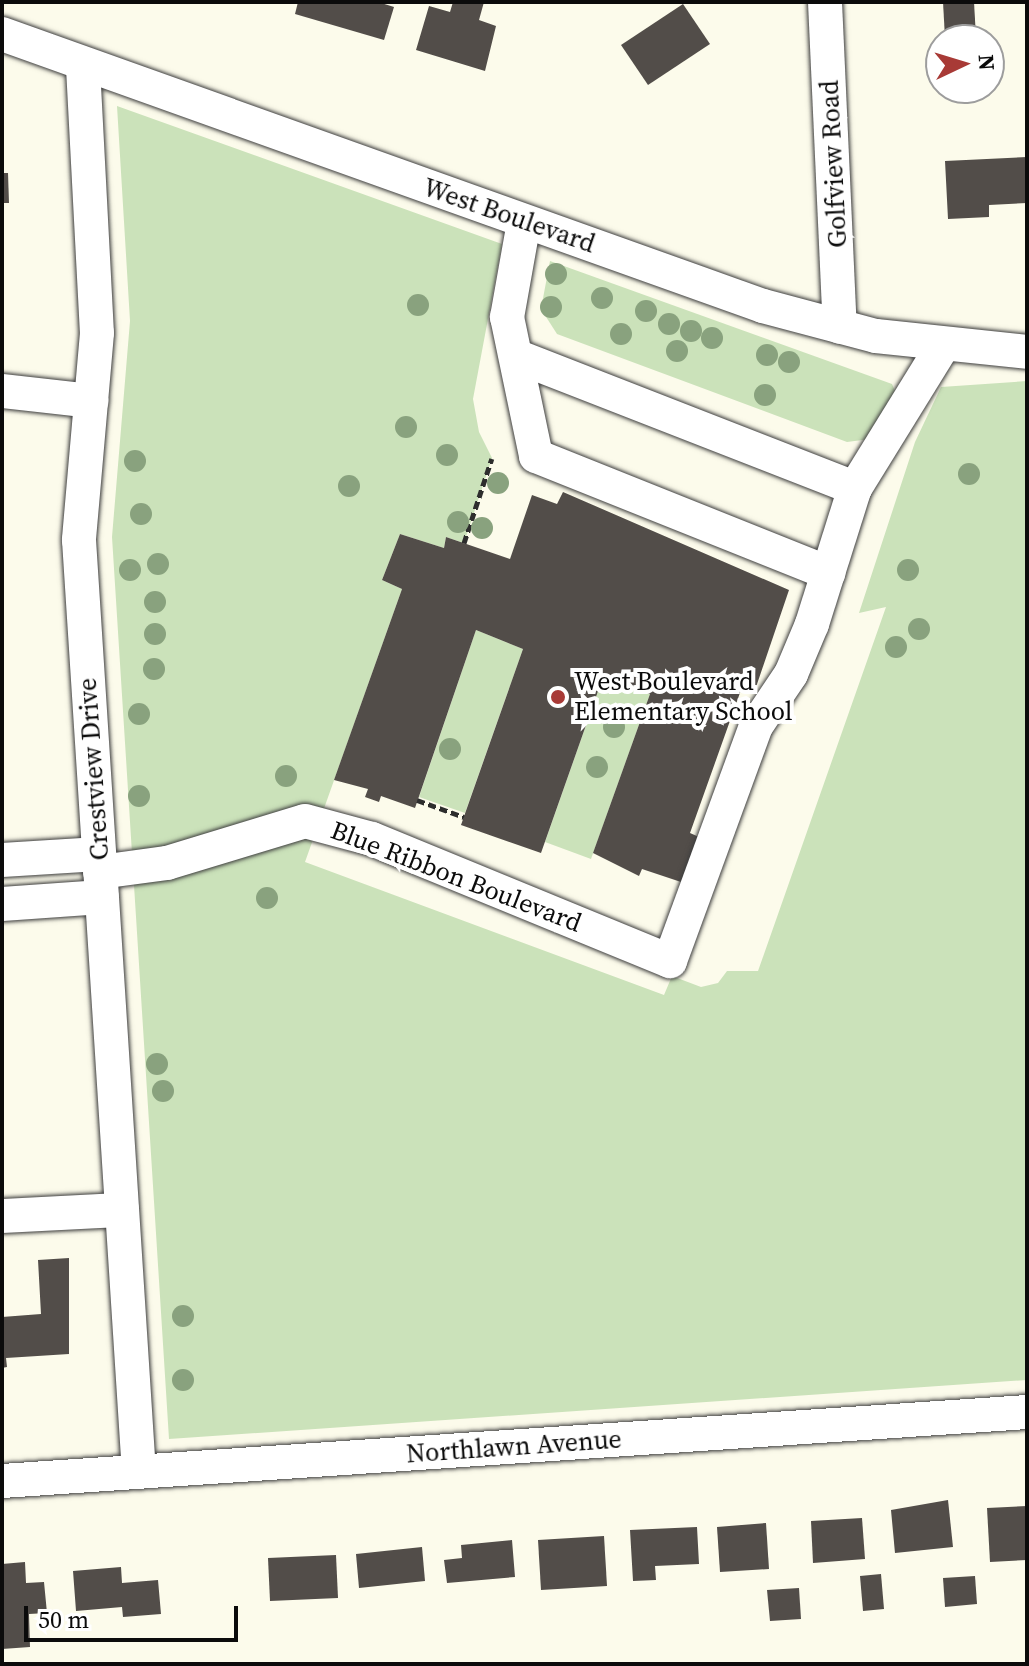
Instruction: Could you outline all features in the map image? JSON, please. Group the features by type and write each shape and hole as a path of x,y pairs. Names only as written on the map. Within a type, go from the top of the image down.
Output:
{"street":[{"name":"Golfview Road","path":"825,2 840,327"},
{"name":"West Boulevard","path":"2,34 83,67 763,306 840,327 942,347 1027,352"},
{"name":"Crestview Drive","path":"83,67 97,333 79,540 139,1472"},
{"path":"524,222 507,317 536,456 828,573 855,488 942,347"},
{"path":"516,356 855,488"},
{"path":"2,391 91,401"},
{"name":"Blue Ribbon Boulevard","path":"100,874 167,863 305,821 372,839 670,961 756,726 791,674 828,573"},
{"path":"2,860 100,874"},
{"path":"2,904 100,874"},
{"path":"2,1216 122,1210"},
{"name":"Northlawn Avenue","path":"2,1481 1027,1412"}],"path":[{"path":"464,543 492,458"},
{"path":"417,800 464,817"}],"green space":[{"name":"West Boulevard Elementary School","path":"117,106 502,244 473,399 479,432 492,458 464,543 446,537 444,548 400,534 382,580 402,589 305,862 664,995 672,976 701,987 718,983 727,971 758,971 886,607 859,613 915,442 941,387 1027,381 1027,1380 169,1439 112,537 130,321"},
{"path":"550,261 892,384 895,391 870,439 847,442 557,334 541,309"},
{"path":"476,630 523,649 465,813 419,797"},
{"path":"603,677 650,694 591,859 545,842"}],"building":[{"path":"298,2 378,2 394,7 384,40 295,14"},
{"path":"453,2 484,2 479,20 496,26 485,71 416,50 429,6 450,12"},
{"path":"943,2 974,2 975,24 944,24"},
{"path":"683,4 710,44 648,85 621,45"},
{"path":"1027,157 1027,203 989,205 989,217 948,219 945,161"},
{"path":"2,173 8,173 9,203 2,203"},
{"path":"563,492 789,590 754,693 741,690 690,833 699,837 684,883 642,869 639,876 593,853 650,694 603,677 541,853 461,825 523,649 476,630 415,808 381,796 379,802 365,797 368,789 334,780 402,589 382,580 400,534 444,548 446,537 510,559 532,495 557,504"},
{"path":"69,1258 69,1354 6,1358 7,1367 2,1368 2,1317 41,1314 38,1260"},
{"path":"948,1500 953,1547 895,1553 891,1510"},
{"path":"1027,1506 1027,1560 990,1562 987,1508"},
{"path":"862,1518 865,1559 813,1563 811,1521"},
{"path":"766,1523 769,1569 720,1572 717,1527"},
{"path":"697,1527 699,1564 655,1566 656,1580 633,1581 630,1530"},
{"path":"604,1536 607,1586 541,1590 538,1540"},
{"path":"512,1540 515,1577 447,1583 444,1560 462,1558 461,1545"},
{"path":"422,1547 425,1581 359,1588 356,1554"},
{"path":"336,1555 338,1598 270,1601 268,1558"},
{"path":"25,1562 26,1583 44,1582 47,1613 29,1614 30,1647 2,1649 2,1564"},
{"path":"121,1567 122,1583 158,1580 161,1614 123,1617 122,1607 76,1611 73,1571"},
{"path":"881,1574 884,1609 863,1611 860,1576"},
{"path":"975,1576 977,1604 945,1607 943,1578"},
{"path":"799,1588 801,1619 770,1621 767,1590"}],"place":[{"name":"West Boulevard Elementary School","path":"558,697"}]}
